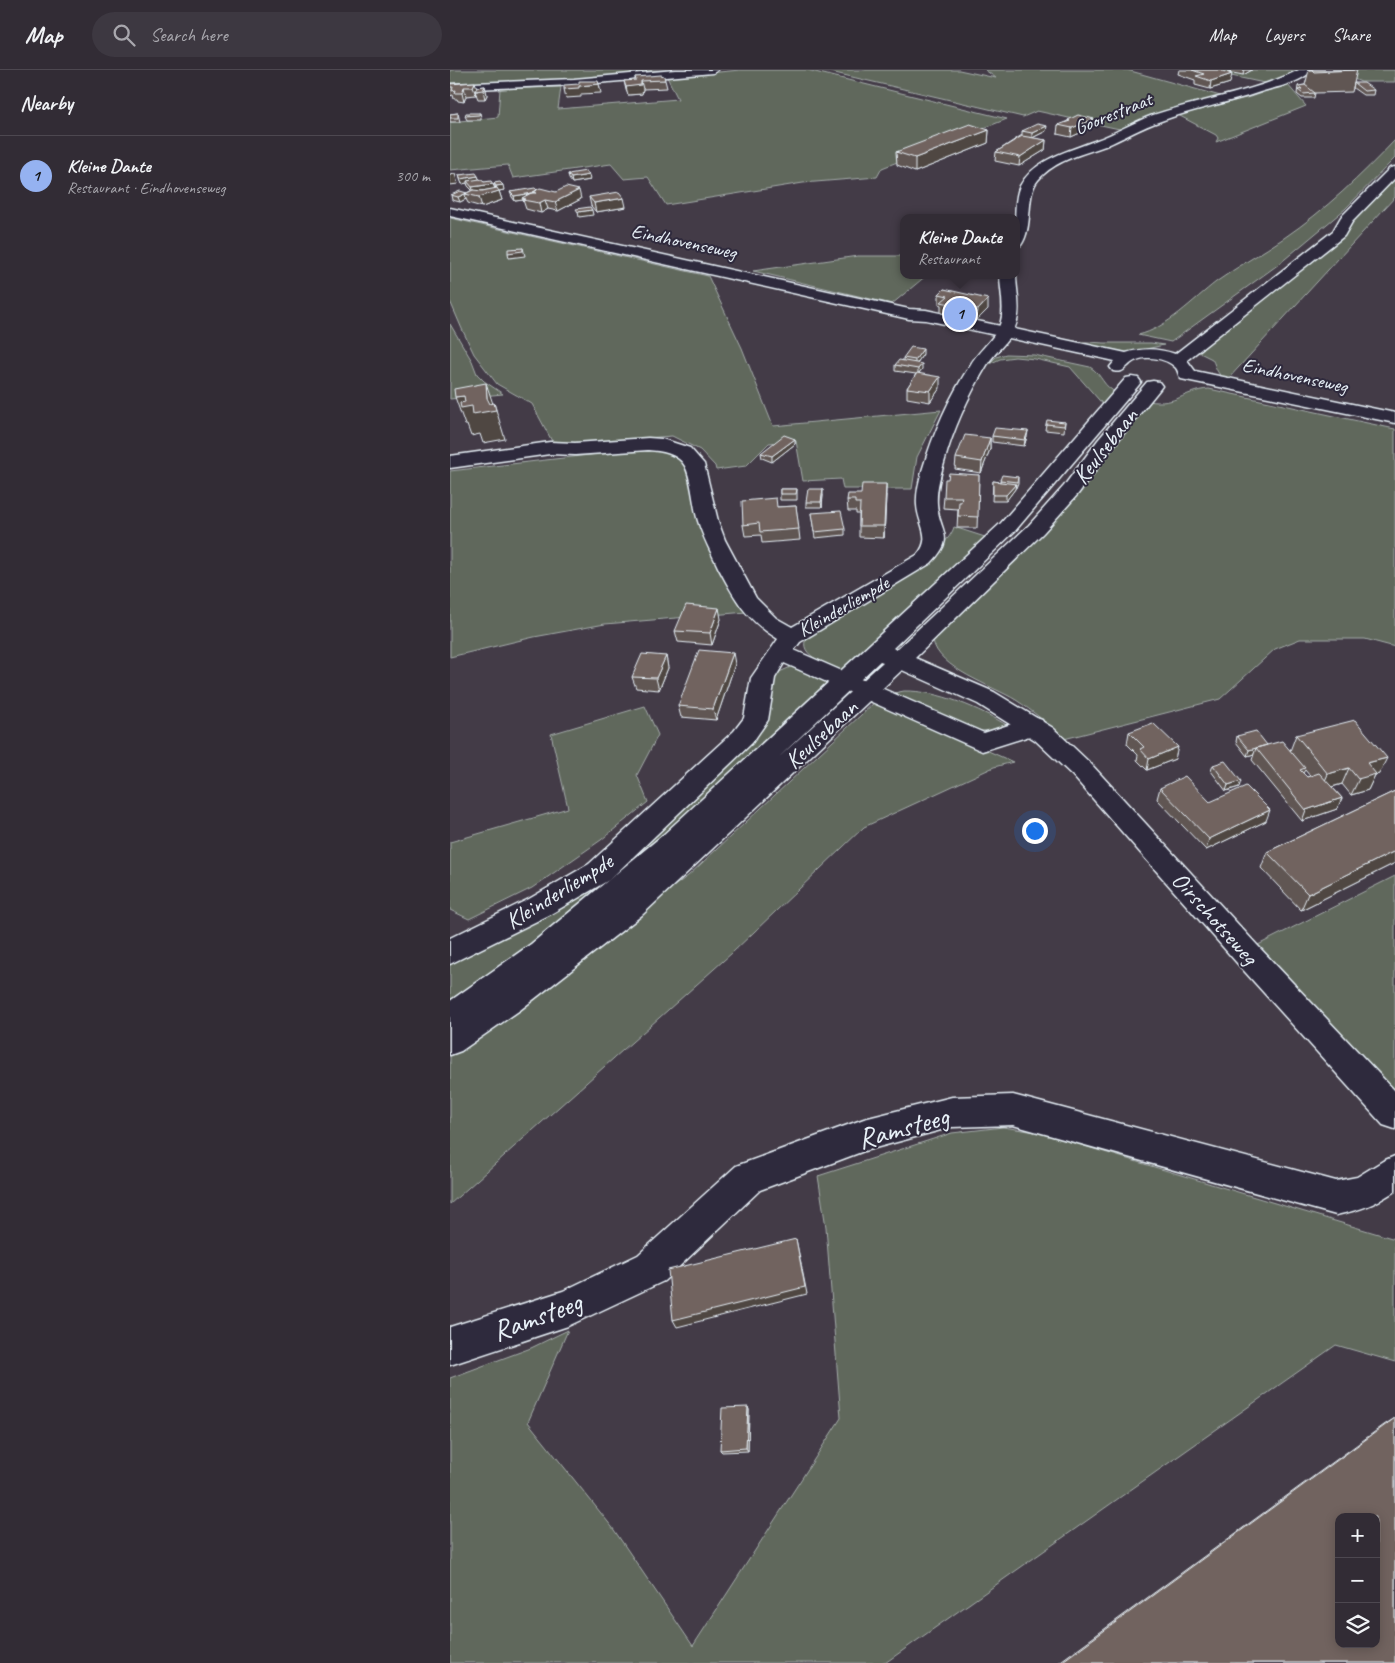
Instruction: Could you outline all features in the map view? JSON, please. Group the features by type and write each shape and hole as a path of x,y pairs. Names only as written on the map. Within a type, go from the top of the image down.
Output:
{"street":[{"path":"450,87 574,82 713,70"},
{"name":"Goorestraat","path":"1020,229 1026,188 1033,177 1053,160 1104,142 1157,118 1269,86 1297,76 1307,70"},
{"path":"1160,355 1329,230 1346,220 1395,171"},
{"name":"Eindhovenseweg","path":"450,212 909,314 922,321 1001,336 1133,373 1141,354 1160,355 1182,368 1395,418"},
{"path":"1133,373 1172,385 1182,380 1182,368 1339,233 1346,220"},
{"path":"1001,336 1007,330 1010,318 1008,279"},
{"name":"Kleinderliempde","path":"450,952 539,907 599,872 722,760 748,731 756,720 763,678 786,645 924,559 934,550 936,543 927,507 932,468 943,437 956,410 987,352 1001,336"},
{"name":"Keulsebaan","path":"450,1041 509,1001 632,907 888,655 1036,529 1071,490 1105,444 1133,373"},
{"name":"Kleinderliempde","path":"450,462 527,450 648,444 662,445 683,452 694,464 698,473 708,521 715,540 747,602 786,645"},
{"path":"786,645 857,685 982,742 1032,726"},
{"name":"Oirschotseweg","path":"888,655 986,698 1044,734 1082,770 1395,1114"},
{"name":"Keulsebaan","path":"450,1018 542,953 857,685"},
{"name":"Ramsteeg","path":"450,1346 568,1308 651,1268 748,1178 864,1136 952,1112 1012,1110 1336,1198 1364,1192 1395,1172"}],"shaded area":[{"path":"450,70 695,70 611,77 450,85"},
{"path":"740,70 807,70 1007,119 882,168 877,177 803,183 666,205 648,177 624,179 611,164 513,178 508,165 450,170 450,122 498,117 500,89 561,87 558,109 678,99 667,77"},
{"path":"822,70 959,70 996,78 985,70 1127,70 1224,97 1124,130 1037,111 1023,117"},
{"path":"1203,70 1303,70 1269,84"},
{"path":"1333,70 1395,70 1395,82 1361,82"},
{"path":"1287,84 1306,106 1216,142 1218,138 1216,135 1178,115 1250,97"},
{"path":"1395,140 1395,158 1345,209 1279,264 1171,342 1138,335 1159,327 1216,282 1276,244 1314,216 1369,167"},
{"path":"1395,179 1395,197 1228,379 1221,376 1212,359 1198,352 1338,237"},
{"path":"450,218 708,276 742,348 773,426 941,410 917,457 912,489 843,489 841,479 803,481 796,441 769,443 746,466 716,470 715,466 700,450 672,436 557,445 553,443 532,404 497,384 474,354 462,329 450,301"},
{"path":"858,256 900,256 900,279 922,279 892,304 753,271"},
{"path":"450,324 472,361 477,374 503,394 450,399"},
{"path":"1056,340 1151,343 1164,345 1119,355"},
{"path":"1006,354 1034,355 1090,367 1109,388 1118,393 1106,408 1070,367 1035,359 1015,357 1000,359 989,364 996,357"},
{"path":"1209,389 1395,429 1395,647 1365,639 1300,639 1275,649 1220,699 1064,739 1041,718 1016,700 955,668 944,659 937,650 933,640 1111,447 1148,401 1166,402 1192,392"},
{"path":"664,450 680,458 692,471 747,612 605,624 534,637 450,657 450,471 607,453"},
{"path":"954,527 988,538 844,671 810,655 806,650 805,644 807,637 865,602 912,570 947,540"},
{"path":"793,666 836,680 662,842 450,1010 450,961 651,835 772,684 777,673"},
{"path":"904,691 944,697 972,707 1008,726 994,730 979,731 889,694"},
{"path":"876,701 1013,762 994,767 864,827 732,953 450,1204 450,1048 688,876"},
{"path":"645,706 658,735 637,775 648,802 601,840 532,888 469,919 450,910 450,842 568,808 551,734"},
{"path":"1395,876 1395,1094 1258,945"},
{"path":"1003,1127 1055,1135 1084,1146 1395,1239 1395,1362 1336,1345 885,1663 450,1663 450,1378 531,1348 568,1330 528,1422 612,1527 693,1646 841,1418 826,1227 818,1176 952,1133"}],"building":[{"path":"1192,70 1219,70 1232,74 1211,81 1196,76 1204,74"},
{"path":"1312,70 1354,70 1314,72"},
{"path":"664,76 665,80 641,81 641,85 626,87 624,81 636,80 635,77"},
{"path":"579,81 598,81 599,84 564,89 564,85 579,84"},
{"path":"475,82 473,87 464,87 462,93 455,93 456,90 452,91 453,87 450,87 450,84"},
{"path":"1354,83 1364,83 1374,90 1364,91"},
{"path":"1305,85 1315,93 1303,94 1298,90 1302,89 1298,86"},
{"path":"485,86 483,90 475,91 477,87"},
{"path":"458,113 458,118 450,118 450,114"},
{"path":"466,113 480,113 479,115 465,116"},
{"path":"1078,115 1094,119 1072,128 1058,125 1070,121 1068,120"},
{"path":"970,124 989,130 915,158 896,152"},
{"path":"1037,124 1047,126 1032,133 1022,131"},
{"path":"1022,136 1046,140 1020,157 996,152"},
{"path":"586,171 589,175 571,178 568,174"},
{"path":"476,173 478,176 460,179 459,175"},
{"path":"480,179 484,182 491,181 493,184 472,187 467,181"},
{"path":"500,182 503,185 496,186 494,183"},
{"path":"566,187 579,190 555,202 545,200 539,203 523,200 526,199 522,198 531,193 537,193 533,192 540,188 556,192"},
{"path":"497,188 499,191 479,197 465,194 473,190 482,191"},
{"path":"535,188 537,190 533,193 514,196 510,192"},
{"path":"460,191 467,193 458,197 451,195"},
{"path":"619,192 624,198 594,203 589,197"},
{"path":"590,207 592,210 578,212 576,209"},
{"path":"523,248 523,251 508,253 508,249"},
{"path":"944,289 988,299 978,310 941,302 948,296 939,294"},
{"path":"911,347 923,349 915,360 903,358"},
{"path":"899,360 922,364 918,369 895,365"},
{"path":"917,373 940,377 930,391 907,388"},
{"path":"486,383 487,398 490,404 494,403 496,410 473,414 472,406 461,408 460,403 465,402 464,396 455,397 454,389"},
{"path":"1047,420 1065,422 1064,426 1046,424"},
{"path":"995,428 1028,431 1025,440 992,436"},
{"path":"784,435 795,439 772,456 761,453"},
{"path":"965,435 990,438 982,462 956,458"},
{"path":"949,473 979,475 978,517 958,516 959,502 961,502 962,497 944,497 945,479 948,479"},
{"path":"1002,475 1018,477 1017,482 1000,480"},
{"path":"993,481 1016,484 1006,495 993,495"},
{"path":"862,484 886,484 884,526 859,526 860,503 855,503 855,500 847,500 848,494 861,494"},
{"path":"780,489 797,489 796,494 780,494"},
{"path":"808,489 823,489 821,502 806,502"},
{"path":"776,498 777,507 796,506 799,529 760,532 759,523 743,525 742,501"},
{"path":"841,511 845,529 814,532 811,513"},
{"path":"686,605 719,608 710,633 675,631"},
{"path":"699,650 733,653 713,709 678,706"},
{"path":"642,654 666,656 656,678 632,677"},
{"path":"1355,720 1387,758 1367,763 1376,774 1358,779 1349,768 1328,774 1296,735"},
{"path":"1153,723 1178,747 1149,759 1140,749 1144,747 1129,732"},
{"path":"1256,731 1267,745 1249,750 1237,736"},
{"path":"1282,741 1305,768 1300,770 1307,777 1319,773 1342,798 1306,810 1256,748"},
{"path":"1225,761 1241,781 1228,785 1213,765"},
{"path":"1185,776 1210,802 1246,786 1270,810 1209,839 1160,788"},
{"path":"1395,791 1395,851 1308,894 1267,852"},
{"path":"796,1239 805,1287 673,1320 668,1270"},
{"path":"748,1407 746,1448 720,1450 722,1408"},
{"path":"1395,1418 1395,1663 1060,1663"}],"place":[{"name":"Kleine Dante","path":"960,314"}]}
